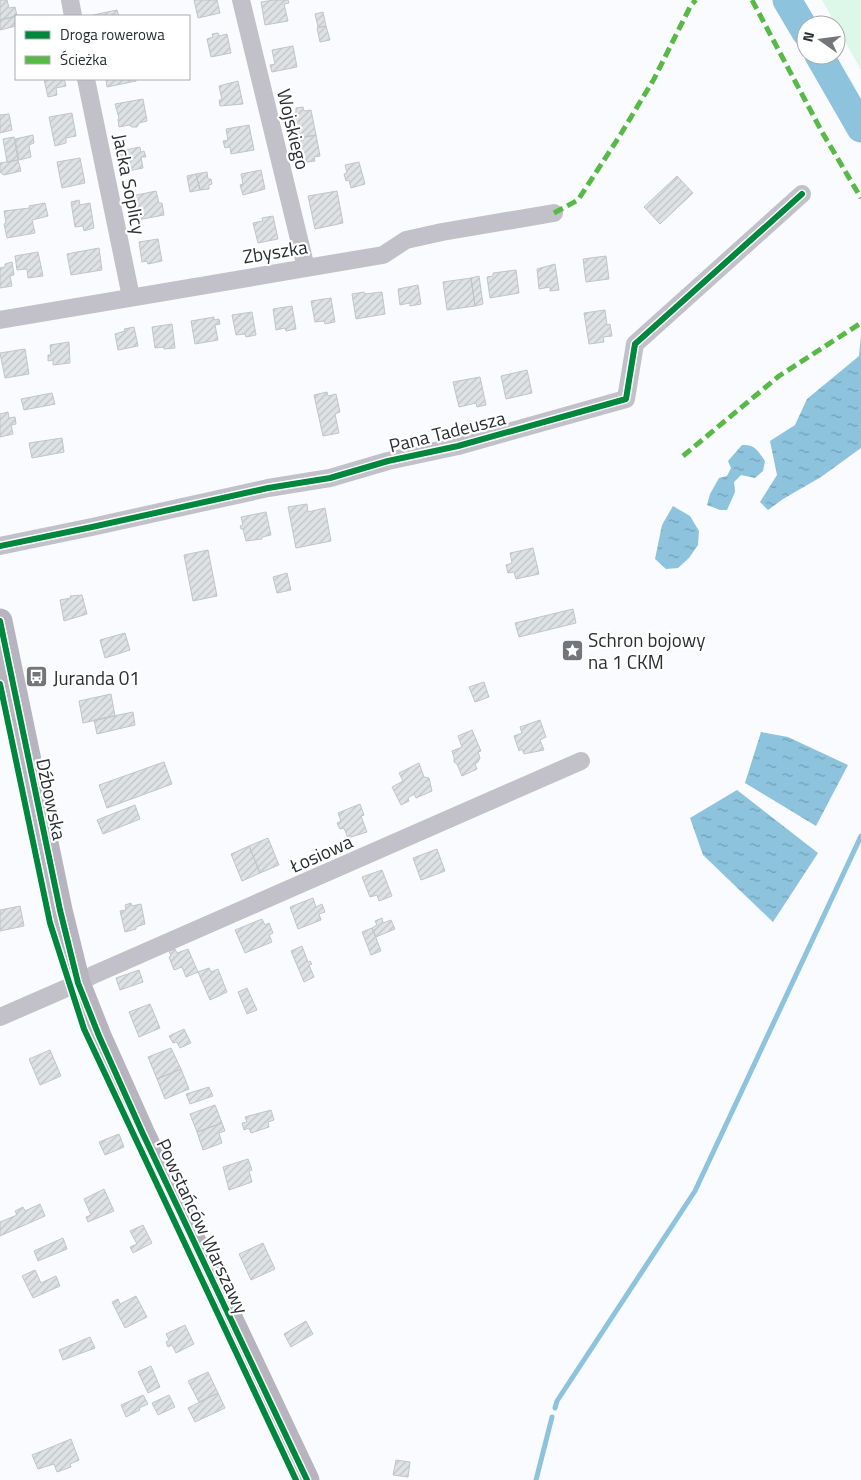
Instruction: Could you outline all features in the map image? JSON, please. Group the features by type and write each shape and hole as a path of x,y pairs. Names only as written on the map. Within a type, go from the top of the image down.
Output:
{"main road":[{"name":"Dźbowska","path":"0,621 4,660 78,983"},
{"name":"Powstańców Warszawy","path":"78,983 98,1036 307,1480"}],"street":[{"path":"70,0 74,15"},
{"name":"Wojskiego","path":"241,0 306,268"},
{"name":"Jacka Soplicy","path":"86,80 131,297"},
{"name":"Pana Tadeusza","path":"0,546 268,488 330,478 388,461 467,443 626,399 635,344 802,194"},
{"name":"Zbyszka","path":"0,320 383,255 406,240 554,213"},
{"name":"Łosiowa","path":"0,1018 93,975 581,761"}],"green space":[{"path":"822,0 861,0 861,70 846,43 846,15 830,15"}],"water":[{"path":"861,335 861,448 821,477 768,510 760,502 777,475 770,441 795,425 807,399 859,356"},
{"path":"742,445 753,447 758,451 765,461 763,471 755,478 741,475 734,482 735,492 727,510 720,510 707,505 710,494 719,478 727,476 731,468 728,461"},
{"path":"673,506 690,516 699,531 698,545 689,558 678,568 666,569 655,559 662,525"},
{"path":"761,732 788,737 848,765 816,826 745,783"},
{"path":"737,790 818,853 773,922 703,855 690,818"}],"building":[{"path":"0,0 7,0 9,8 15,7 17,15 0,20"},
{"path":"194,0 217,0 220,13 198,18"},
{"path":"288,0 289,3 284,4 288,21 265,25 261,2"},
{"path":"117,10 119,15 93,15"},
{"path":"323,12 326,26 318,27 315,14"},
{"path":"15,16 15,26 0,30 0,20"},
{"path":"326,26 330,40 320,42 317,28"},
{"path":"218,33 219,36 227,34 231,53 211,57 207,39 213,37 212,34"},
{"path":"293,46 297,67 272,72 270,65 275,64 272,50"},
{"path":"44,80 64,80 66,86 56,88 57,95 48,97"},
{"path":"106,80 136,80 136,81 107,87"},
{"path":"238,81 243,104 220,106 219,100 222,100 219,86"},
{"path":"143,99 147,121 139,123 137,127 129,125 119,127 119,118 115,104"},
{"path":"303,107 304,111 311,110 316,135 293,139 290,114 296,113 296,108"},
{"path":"72,113 76,136 66,138 66,143 55,146 49,117"},
{"path":"9,114 12,130 0,133 0,115"},
{"path":"249,125 254,150 231,154 230,147 225,148 223,141 228,140 226,129"},
{"path":"33,135 34,143 29,145 31,157 19,160 15,139"},
{"path":"316,135 320,156 314,157 315,161 298,160 293,139"},
{"path":"14,137 18,160 7,162 3,139"},
{"path":"140,147 141,152 144,151 146,157 141,157 143,168 124,172 120,151"},
{"path":"80,158 85,183 62,188 57,162"},
{"path":"18,160 21,171 4,175 0,172 0,163"},
{"path":"359,162 365,184 351,188 349,180 346,181 344,174 347,173 345,165"},
{"path":"261,170 265,189 243,195 240,185 243,184 241,174"},
{"path":"207,172 208,179 211,179 212,184 209,185 209,189 200,190 196,174"},
{"path":"196,174 200,190 190,192 187,176"},
{"path":"677,176 693,193 660,224 644,207"},
{"path":"156,191 159,203 162,203 164,215 132,221 131,212 135,211 132,196"},
{"path":"337,191 343,223 315,229 308,196"},
{"path":"79,200 80,205 90,203 94,228 84,231 83,226 75,227 71,202"},
{"path":"45,203 48,216 32,220 35,233 7,238 4,211 30,208 29,206"},
{"path":"273,216 278,239 258,243 253,223 263,221 262,218"},
{"path":"158,239 162,261 148,264 147,261 142,262 139,242"},
{"path":"99,248 102,270 71,275 67,254"},
{"path":"38,252 43,276 28,278 27,269 17,270 15,256"},
{"path":"606,256 609,279 586,282 583,259"},
{"path":"12,262 14,275 10,276 12,286 0,288 0,268"},
{"path":"555,264 559,290 550,291 550,287 539,289 537,269"},
{"path":"516,270 519,293 490,298 487,277 493,276 493,273"},
{"path":"479,276 483,304 475,306 471,278"},
{"path":"471,278 475,306 447,310 443,282"},
{"path":"418,285 421,304 410,306 410,303 400,305 398,289"},
{"path":"364,292 365,294 382,292 385,314 356,319 352,294"},
{"path":"331,298 335,322 325,324 324,321 315,322 311,301"},
{"path":"292,306 296,329 286,331 285,328 276,330 273,309"},
{"path":"605,310 607,325 610,324 612,336 603,337 604,342 589,344 584,313"},
{"path":"252,312 256,335 246,337 245,334 236,335 232,315"},
{"path":"214,317 214,320 219,319 220,324 215,325 218,340 195,344 191,321"},
{"path":"172,324 175,348 155,348 152,327"},
{"path":"134,327 138,346 118,350 115,334 125,331 124,329"},
{"path":"69,342 70,363 53,365 53,360 48,361 48,355 51,355 50,345"},
{"path":"25,349 29,374 5,378 0,353"},
{"path":"527,370 532,393 506,399 501,376"},
{"path":"480,377 486,405 477,407 476,403 459,407 453,382"},
{"path":"327,392 328,396 336,394 340,412 335,414 339,433 323,436 314,395"},
{"path":"52,393 55,404 24,410 21,399"},
{"path":"8,412 9,418 15,417 16,424 11,425 13,434 0,437 0,414"},
{"path":"62,438 64,452 32,458 29,443"},
{"path":"307,504 308,512 325,508 331,541 296,548 288,507"},
{"path":"266,512 271,535 262,537 262,539 246,541 243,529 240,526 243,525 241,517"},
{"path":"533,548 539,574 516,579 514,572 508,573 506,565 512,563 510,553"},
{"path":"208,550 217,596 193,601 184,555"},
{"path":"287,573 291,590 277,593 273,577"},
{"path":"82,595 87,614 64,621 60,600 71,598 70,596"},
{"path":"573,609 576,623 519,637 515,623"},
{"path":"125,633 130,650 105,658 100,640"},
{"path":"484,682 489,697 475,702 469,687"},
{"path":"111,694 115,716 83,723 79,701"},
{"path":"133,712 135,725 97,734 94,720"},
{"path":"540,720 546,737 540,740 544,750 524,754 522,749 519,751 514,736 522,733 520,727"},
{"path":"472,730 481,751 478,752 480,758 475,764 477,769 462,776 457,764 454,762 452,751 462,747 458,736"},
{"path":"164,762 172,784 107,808 99,785"},
{"path":"419,763 424,777 429,778 432,791 416,798 414,794 408,798 409,801 401,805 392,787 403,781 399,773"},
{"path":"360,804 364,815 361,816 367,832 348,838 344,828 340,829 337,823 341,821 338,813"},
{"path":"135,805 140,819 103,834 97,820"},
{"path":"268,838 279,865 260,873 249,846"},
{"path":"249,846 260,873 242,881 231,854"},
{"path":"437,849 445,871 421,880 413,858"},
{"path":"382,870 392,896 379,901 377,895 370,897 362,877"},
{"path":"313,898 316,907 322,904 325,912 319,914 321,920 298,929 290,907"},
{"path":"131,903 132,906 141,904 145,924 125,932 120,911 126,910 125,905"},
{"path":"20,906 24,926 0,931 0,910"},
{"path":"382,918 383,923 391,920 395,929 376,937 372,928 377,925 375,921"},
{"path":"262,919 265,925 269,923 273,933 269,935 272,942 245,953 235,930"},
{"path":"372,928 381,951 371,955 362,932"},
{"path":"302,946 308,962 310,961 312,964 309,965 314,977 304,982 291,951"},
{"path":"175,949 177,953 188,949 198,972 186,977 182,967 174,970 169,957 171,956 169,951"},
{"path":"209,968 211,972 218,969 227,992 210,1000 198,972"},
{"path":"139,970 143,982 120,990 116,978"},
{"path":"247,988 257,1010 247,1014 238,992"},
{"path":"150,1004 160,1028 139,1037 129,1012"},
{"path":"184,1029 191,1043 180,1048 177,1042 173,1043 169,1036"},
{"path":"171,1048 181,1069 157,1079 148,1057"},
{"path":"50,1050 61,1076 40,1085 29,1059"},
{"path":"181,1069 189,1089 165,1099 157,1079"},
{"path":"209,1087 213,1096 190,1104 186,1094"},
{"path":"215,1105 222,1123 197,1132 190,1114"},
{"path":"271,1110 274,1120 268,1122 269,1127 251,1133 249,1128 244,1130 242,1123 247,1122 245,1117"},
{"path":"222,1123 225,1131 219,1133 222,1143 203,1150 197,1132"},
{"path":"119,1134 124,1147 105,1155 99,1142"},
{"path":"248,1159 252,1170 249,1171 252,1182 229,1190 223,1167"},
{"path":"104,1189 114,1211 88,1222 86,1217 91,1215 84,1199"},
{"path":"40,1204 45,1216 0,1236 0,1222 17,1215 15,1211 23,1207 25,1211"},
{"path":"143,1225 152,1243 133,1253 130,1247 137,1244 130,1231"},
{"path":"63,1238 67,1249 38,1261 34,1251"},
{"path":"263,1243 275,1269 251,1280 239,1254"},
{"path":"35,1270 41,1283 56,1276 60,1286 33,1298 22,1276"},
{"path":"136,1296 147,1317 125,1328 112,1302 118,1299 120,1304"},
{"path":"306,1321 313,1334 291,1347 284,1334"},
{"path":"185,1325 194,1344 176,1353 172,1345 168,1347 166,1342 169,1340 166,1334"},
{"path":"90,1337 95,1348 63,1360 59,1350"},
{"path":"151,1366 160,1387 148,1393 138,1372"},
{"path":"208,1372 218,1393 199,1402 188,1381"},
{"path":"218,1393 225,1408 195,1422 188,1408"},
{"path":"143,1395 148,1404 126,1417 121,1405"},
{"path":"169,1395 175,1407 158,1415 152,1403"},
{"path":"71,1439 79,1460 70,1464 71,1467 57,1472 54,1464 38,1469 32,1455"},
{"path":"396,1460 410,1462 408,1477 393,1475"}],"waterway":[{"path":"787,0 796,15"},
{"path":"825,65 861,128"},
{"path":"555,1408 557,1401 695,1191 861,836"},
{"path":"536,1480 552,1417"}],"marked path":[{"path":"554,213 578,200 654,79 691,5 696,0"},
{"path":"752,0 822,132 861,198"},
{"path":"683,456 779,376 861,323"}],"cycle path":[{"path":"0,546 268,488 330,478 388,461 458,446 626,399 635,344 802,194"},
{"path":"0,621 60,910 78,983 99,1036 142,1132 307,1480"},
{"path":"0,684 50,923 84,1029 296,1480"}],"place":[{"name":"Schron bojowy na 1 CKM","path":"572,650"},
{"name":"Juranda 01","path":"37,677"}]}
